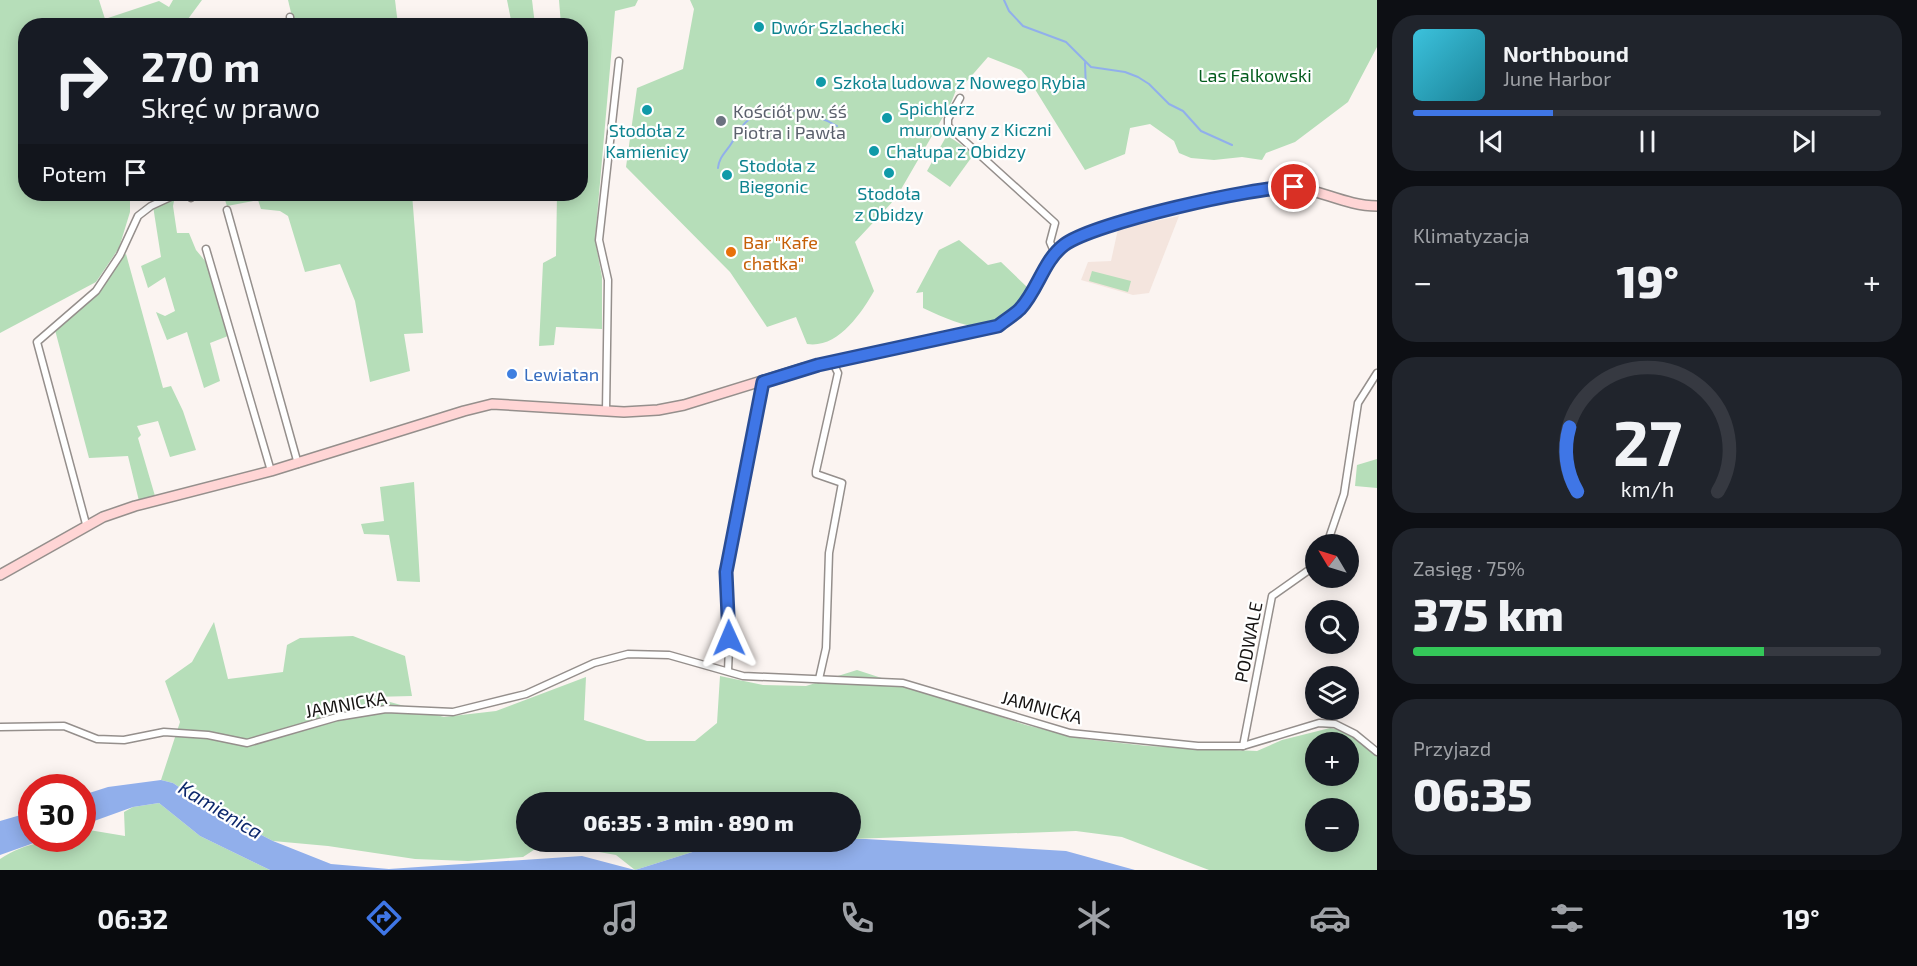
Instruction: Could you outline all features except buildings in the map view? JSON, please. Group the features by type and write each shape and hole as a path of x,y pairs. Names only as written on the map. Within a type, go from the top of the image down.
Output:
{"street":[{"path":"606,411 608,280 599,240 619,61"},
{"path":"960,98 948,119 948,126 1055,223 1050,242 1055,254"},
{"path":"0,575 86,524 135,506 298,464 410,427 492,404 606,411 658,411 832,362 998,326 1021,308 1063,245 1083,234 1164,211 1275,187 1294,187 1347,203 1377,206"},
{"path":"86,524 37,342 96,291 120,255 138,216 162,201"},
{"path":"227,210 298,464"},
{"path":"206,249 271,471"},
{"path":"819,680 826,648 829,553 842,483 816,474 838,373 832,362"},
{"path":"1330,534 1344,494 1358,403 1377,373"},
{"path":"728,671 730,622 726,572 763,382"},
{"name":"PODWALE","path":"1243,746 1272,596 1305,573"},
{"name":"JAMNICKA","path":"0,727 64,726 97,740 124,740 164,732 208,735 247,743 337,717 386,709 453,712 526,694 594,663 628,654 669,655 743,676 903,683 1070,733 1198,746 1243,746 1319,723 1335,724 1355,734 1377,752"}],"shaded area":[{"path":"1179,216 1149,293 1133,295 1081,280 1088,262 1111,261 1118,229"}],"green space":[{"path":"0,0 99,0 105,18 18,18 18,201 130,201 130,212 119,248 96,282 0,333"},
{"path":"173,0 202,0 189,18 108,18 159,1 169,7"},
{"path":"288,0 395,0 397,18 292,18"},
{"path":"507,0 532,0 534,18 511,18"},
{"path":"559,0 638,0 635,6 615,11 595,240 602,277 602,329 556,327 554,345 539,346 543,263 556,256 557,201 588,201 588,18 560,18"},
{"name":"Las Falkowski","path":"690,0 1377,0 1377,47 1348,102 1295,142 1266,153 1262,160 1242,157 1214,160 1191,158 1179,153 1174,141 1150,124 1130,128 1125,154 1085,170 1028,78 1021,70 988,57 960,89 958,85 951,103 896,198 855,242 874,291 869,300 855,319 838,335 818,344 807,344 796,317 767,327 730,272 626,167 637,88 683,69 694,9"},
{"path":"947,135 974,154 950,187 927,171"},
{"path":"164,201 174,201 177,233 189,233 196,250 206,262 228,336 210,343 220,381 204,388 187,332 167,340 156,312 165,316 175,311 165,277 148,288 141,266 161,257 153,206"},
{"path":"225,201 253,201 227,206"},
{"path":"258,201 413,201 423,333 404,334 410,371 370,382 355,301 340,264 305,272 288,216 280,211 261,209"},
{"path":"959,240 988,265 1001,262 1028,288 1017,306 994,324 969,325 955,321 923,308 923,292 916,293 939,250"},
{"path":"126,254 163,388 171,386 183,411 196,450 170,457 158,421 137,426 141,435 138,438 155,496 139,501 128,456 89,458 55,330 102,288 122,259 121,256"},
{"path":"1092,271 1131,281 1128,292 1089,281"},
{"path":"1377,459 1377,488 1355,486 1357,465"},
{"path":"414,482 420,582 397,581 389,535 364,534 361,524 384,521 380,487"},
{"path":"214,622 228,679 283,672 287,645 300,638 353,636 405,656 412,696 372,697 444,717 496,711 586,677 584,720 647,741 695,741 717,723 720,676 763,685 806,686 857,670 1026,725 1084,739 1148,746 1257,751 1282,740 1305,734 1305,786 1359,786 1359,740 1377,755 1377,870 1209,870 1122,837 1076,831 861,839 861,792 516,792 516,852 531,852 523,857 468,861 415,859 328,846 273,841 214,811 173,783 161,780 180,722 165,681 192,662"},
{"path":"1330,728 1346,732 1314,732"},
{"path":"159,803 200,836 270,870 0,870 0,859 18,850 18,852 96,852 96,831 125,836 124,812 133,807"},
{"path":"599,852 692,852 635,870 616,855"}],"water":[{"path":"161,780 173,783 214,811 273,841 331,864 389,869 582,856 635,870 270,870 200,836 159,803 133,807 96,820 96,791 108,787"},
{"path":"18,816 18,849 0,855 0,821"},
{"path":"861,839 866,839 1066,851 1135,870 635,870 692,852 861,852"}],"waterway":[{"path":"1004,0 1009,11 1023,26 1066,42 1091,67 1125,72 1138,77 1149,84 1169,104 1183,111 1201,131 1232,145"},
{"path":"1085,63 1086,90"},
{"path":"718,168 721,158 742,126 761,113 771,110 806,113 837,126"}],"place":[{"name":"Dwór Szlachecki","path":"759,27"},
{"name":"Szkoła ludowa z Nowego Rybia","path":"821,82"},
{"name":"Stodoła z Kamienicy","path":"647,110"},
{"name":"Spichlerz murowany z Kiczni","path":"887,118"},
{"name":"Kościół pw. śś Piotra i Pawła","path":"721,121"},
{"name":"Chałupa z Obidzy","path":"874,151"},
{"name":"Stodoła z Obidzy","path":"889,173"},
{"name":"Stodoła z Biegonic","path":"727,175"},
{"name":"Bar \"Kafe chatka\"","path":"731,252"},
{"name":"Lewiatan","path":"512,374"}],"route":[{"path":"729,638 726,572 763,382 818,365 998,326 1021,308 1048,262 1063,245 1083,234 1164,211 1275,187 1294,187"}],"water label":[{"name":"Kamienica","path":"221,809"}]}
